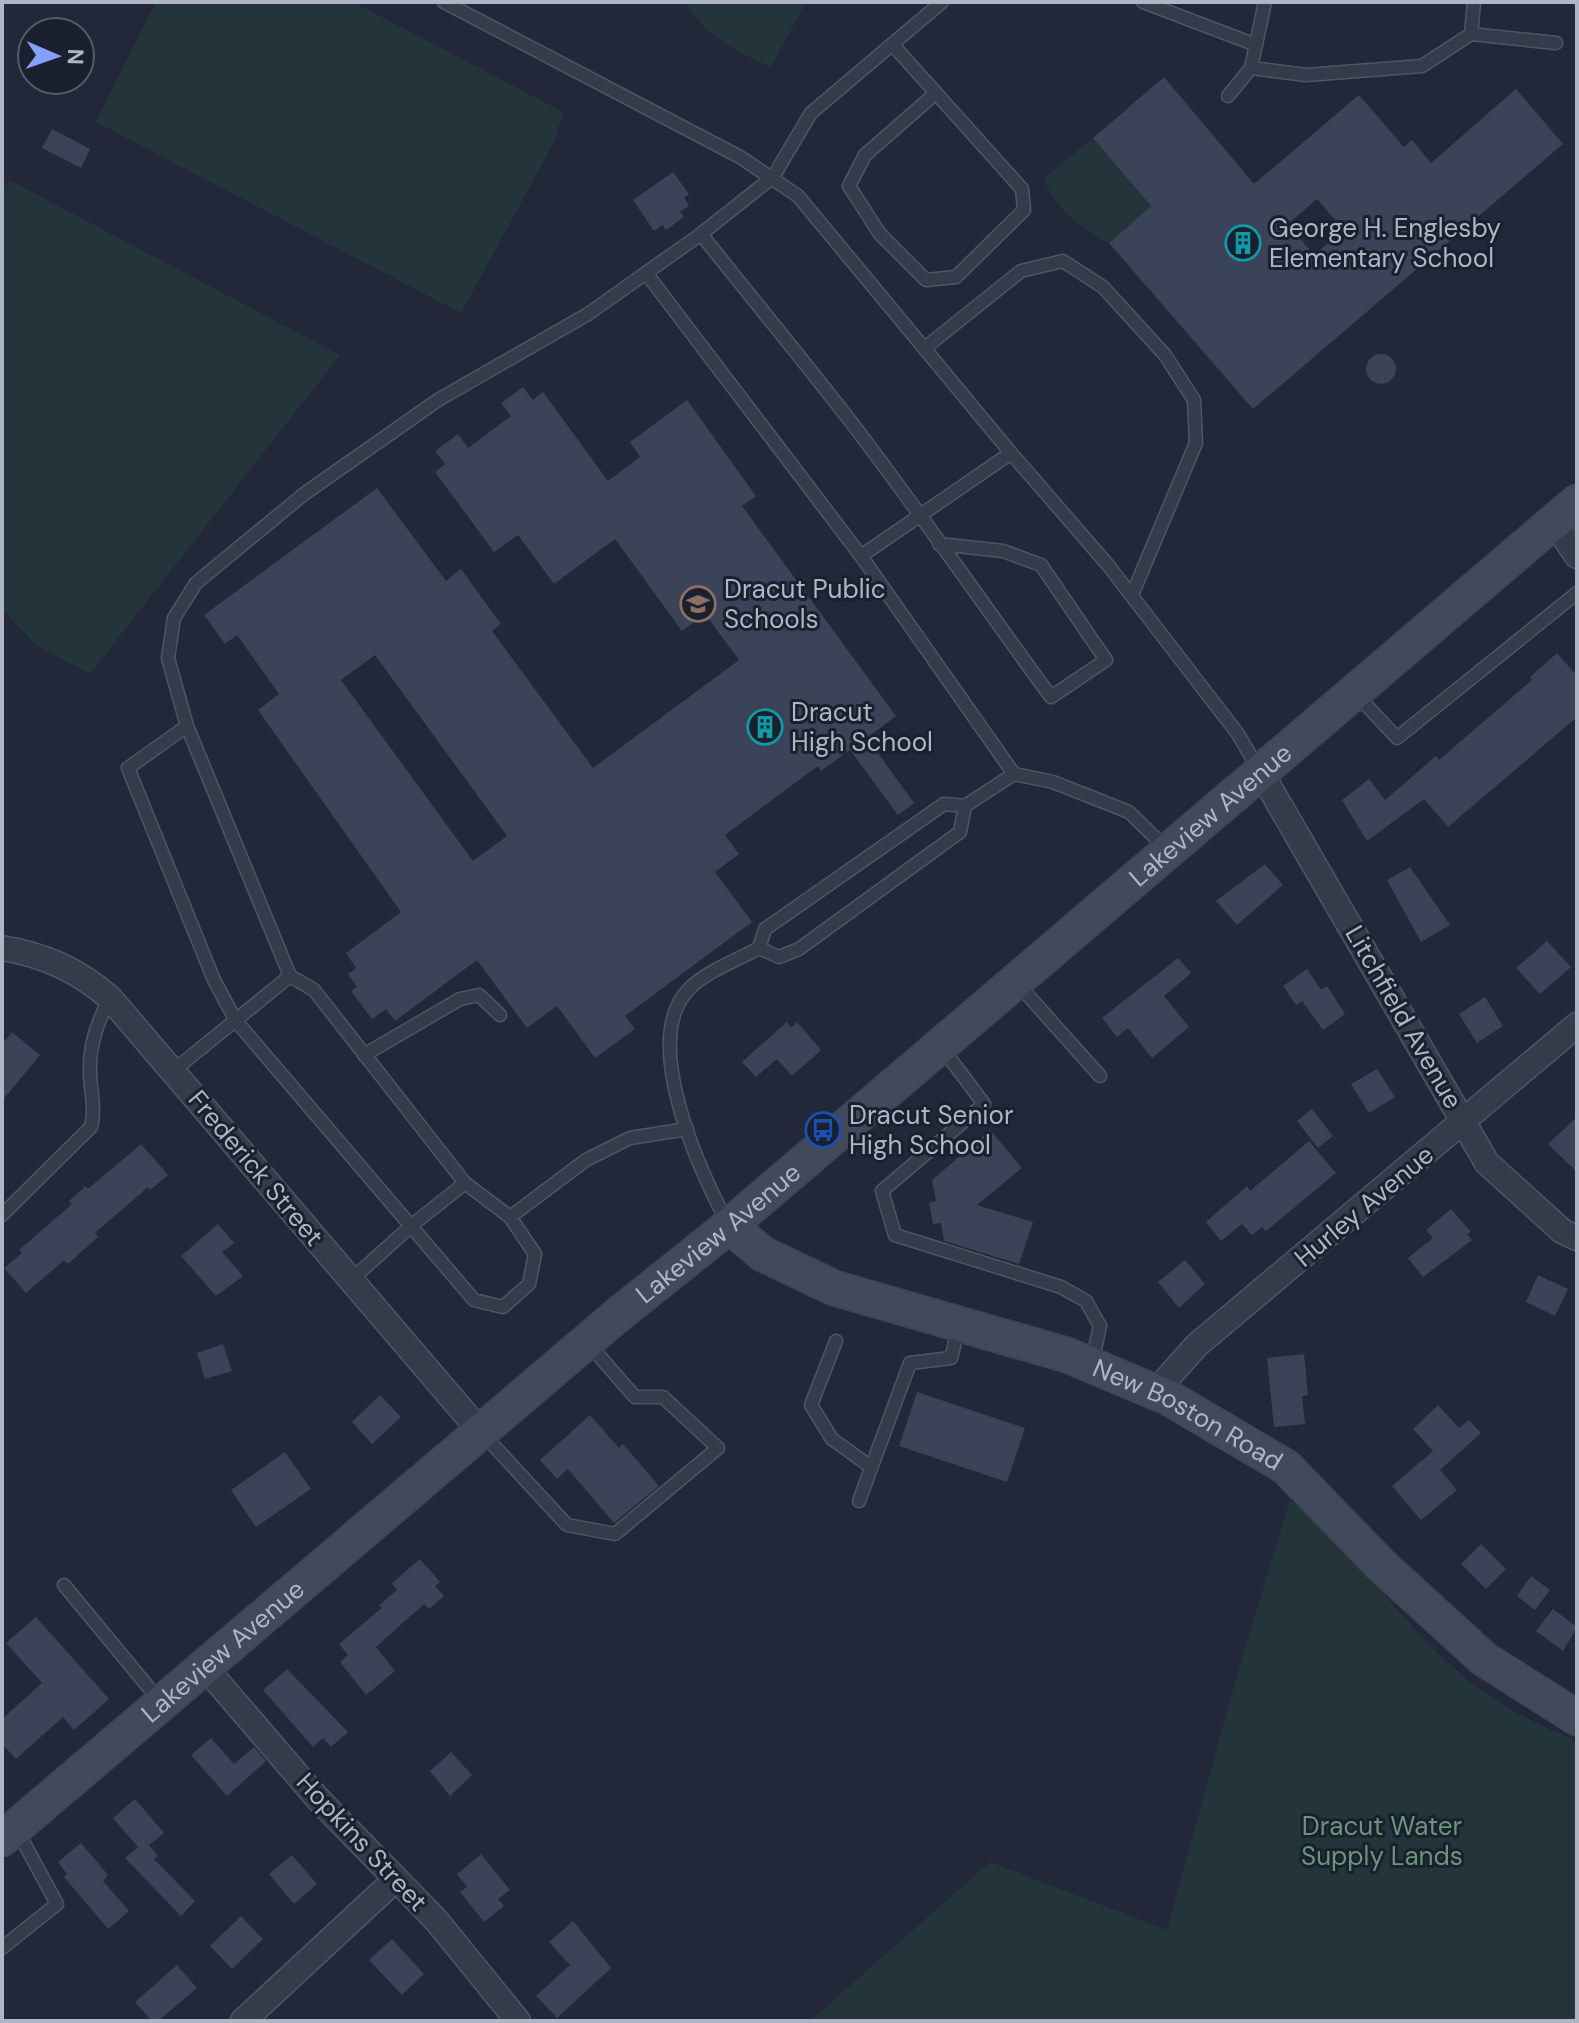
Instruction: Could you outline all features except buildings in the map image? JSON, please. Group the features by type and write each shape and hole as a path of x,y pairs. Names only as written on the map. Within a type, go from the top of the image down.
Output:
{"main road":[{"name":"Lakeview Avenue","path":"8,1833 586,1341 729,1226 1565,512"},
{"name":"New Boston Road","path":"729,1226 763,1254 834,1288 960,1323 1091,1365 1155,1392 1286,1467 1382,1566 1484,1659 1577,1718"}],"street":[{"path":"1565,512 1577,556"},
{"name":"Litchfield Avenue","path":"1260,771 1487,1163 1562,1231 1577,1238"},
{"name":"Frederick Street","path":"2,948 59,964 110,998 480,1431"},
{"name":"Hurley Avenue","path":"1155,1392 1197,1345 1577,1025"},
{"name":"Hopkins Street","path":"204,1666 318,1799 436,1920 518,2021"},
{"path":"243,2021 396,1879"}],"lane":[{"path":"444,2 773,177 798,196 1132,595 1238,734 1260,771"},
{"path":"187,726 128,768 214,980 236,1021 474,1300 503,1307 529,1284 535,1254 510,1217 465,1183 314,990 290,976 187,726 168,658 174,618 196,583 304,494 438,400 588,314 701,234 773,177 811,113 942,2"},
{"path":"1143,2 1256,45"},
{"path":"1228,96 1251,68 1265,2"},
{"path":"1471,34 1474,2"},
{"path":"1251,68 1306,75 1422,66 1471,34 1556,43"},
{"path":"892,44 936,93 1022,189 1024,210 956,277 926,280 880,234 849,186 865,155 936,93"},
{"path":"701,234 861,436 939,544 1051,697 1106,660 1041,565 1003,551 939,544"},
{"path":"926,347 1021,271 1063,261 1103,287 1165,355 1194,400 1196,443 1132,595"},
{"path":"646,273 861,556 1014,774 1053,782 1129,812 1167,849"},
{"path":"861,556 1011,453"},
{"path":"1355,693 1397,738 1577,593"},
{"path":"729,1226 697,1164 687,1129 668,1044 673,1012 690,987 759,948 765,929 944,804 965,806 1014,774"},
{"path":"759,948 779,957 799,949 960,832 965,806"},
{"path":"173,1071 290,976"},
{"path":"1015,981 1100,1076"},
{"path":"364,1055 460,999 479,995 500,1015"},
{"path":"2,1215 91,1127 94,1107 90,1069 96,1028 110,998"},
{"path":"940,1045 984,1104 882,1191 895,1235 1061,1287 1086,1301 1100,1326 1091,1365"},
{"path":"510,1217 586,1160 630,1138 687,1129"},
{"path":"351,1280 465,1183"},
{"path":"859,1501 910,1363 951,1358 960,1323"},
{"path":"480,1431 567,1525 615,1534 718,1448 663,1397 635,1397 586,1341"},
{"path":"836,1341 811,1405 832,1439 871,1467"},
{"path":"64,1585 161,1703"},
{"path":"2,1948 57,1904 8,1833"}],"green space":[{"path":"156,2 353,2 565,113 556,131 559,133 461,313 96,122"},
{"path":"685,2 806,2 771,67 722,42 702,25"},
{"path":"1093,138 1151,206 1109,243 1079,224 1062,208 1044,178"},
{"path":"9,180 340,355 90,674 36,645 2,609 2,192"},
{"name":"Dracut Water Supply Lands","path":"1290,1500 1336,1540 1417,1631 1461,1674 1516,1712 1577,1741 1577,2021 810,2021 990,1862 1167,1930 1235,1682"}],"place":[{"name":"George H. Englesby Elementary School","path":"1243,243"},
{"name":"Dracut Public Schools","path":"698,604"},
{"name":"Dracut High School","path":"765,727"},
{"name":"Dracut Senior High School","path":"823,1130"}]}
